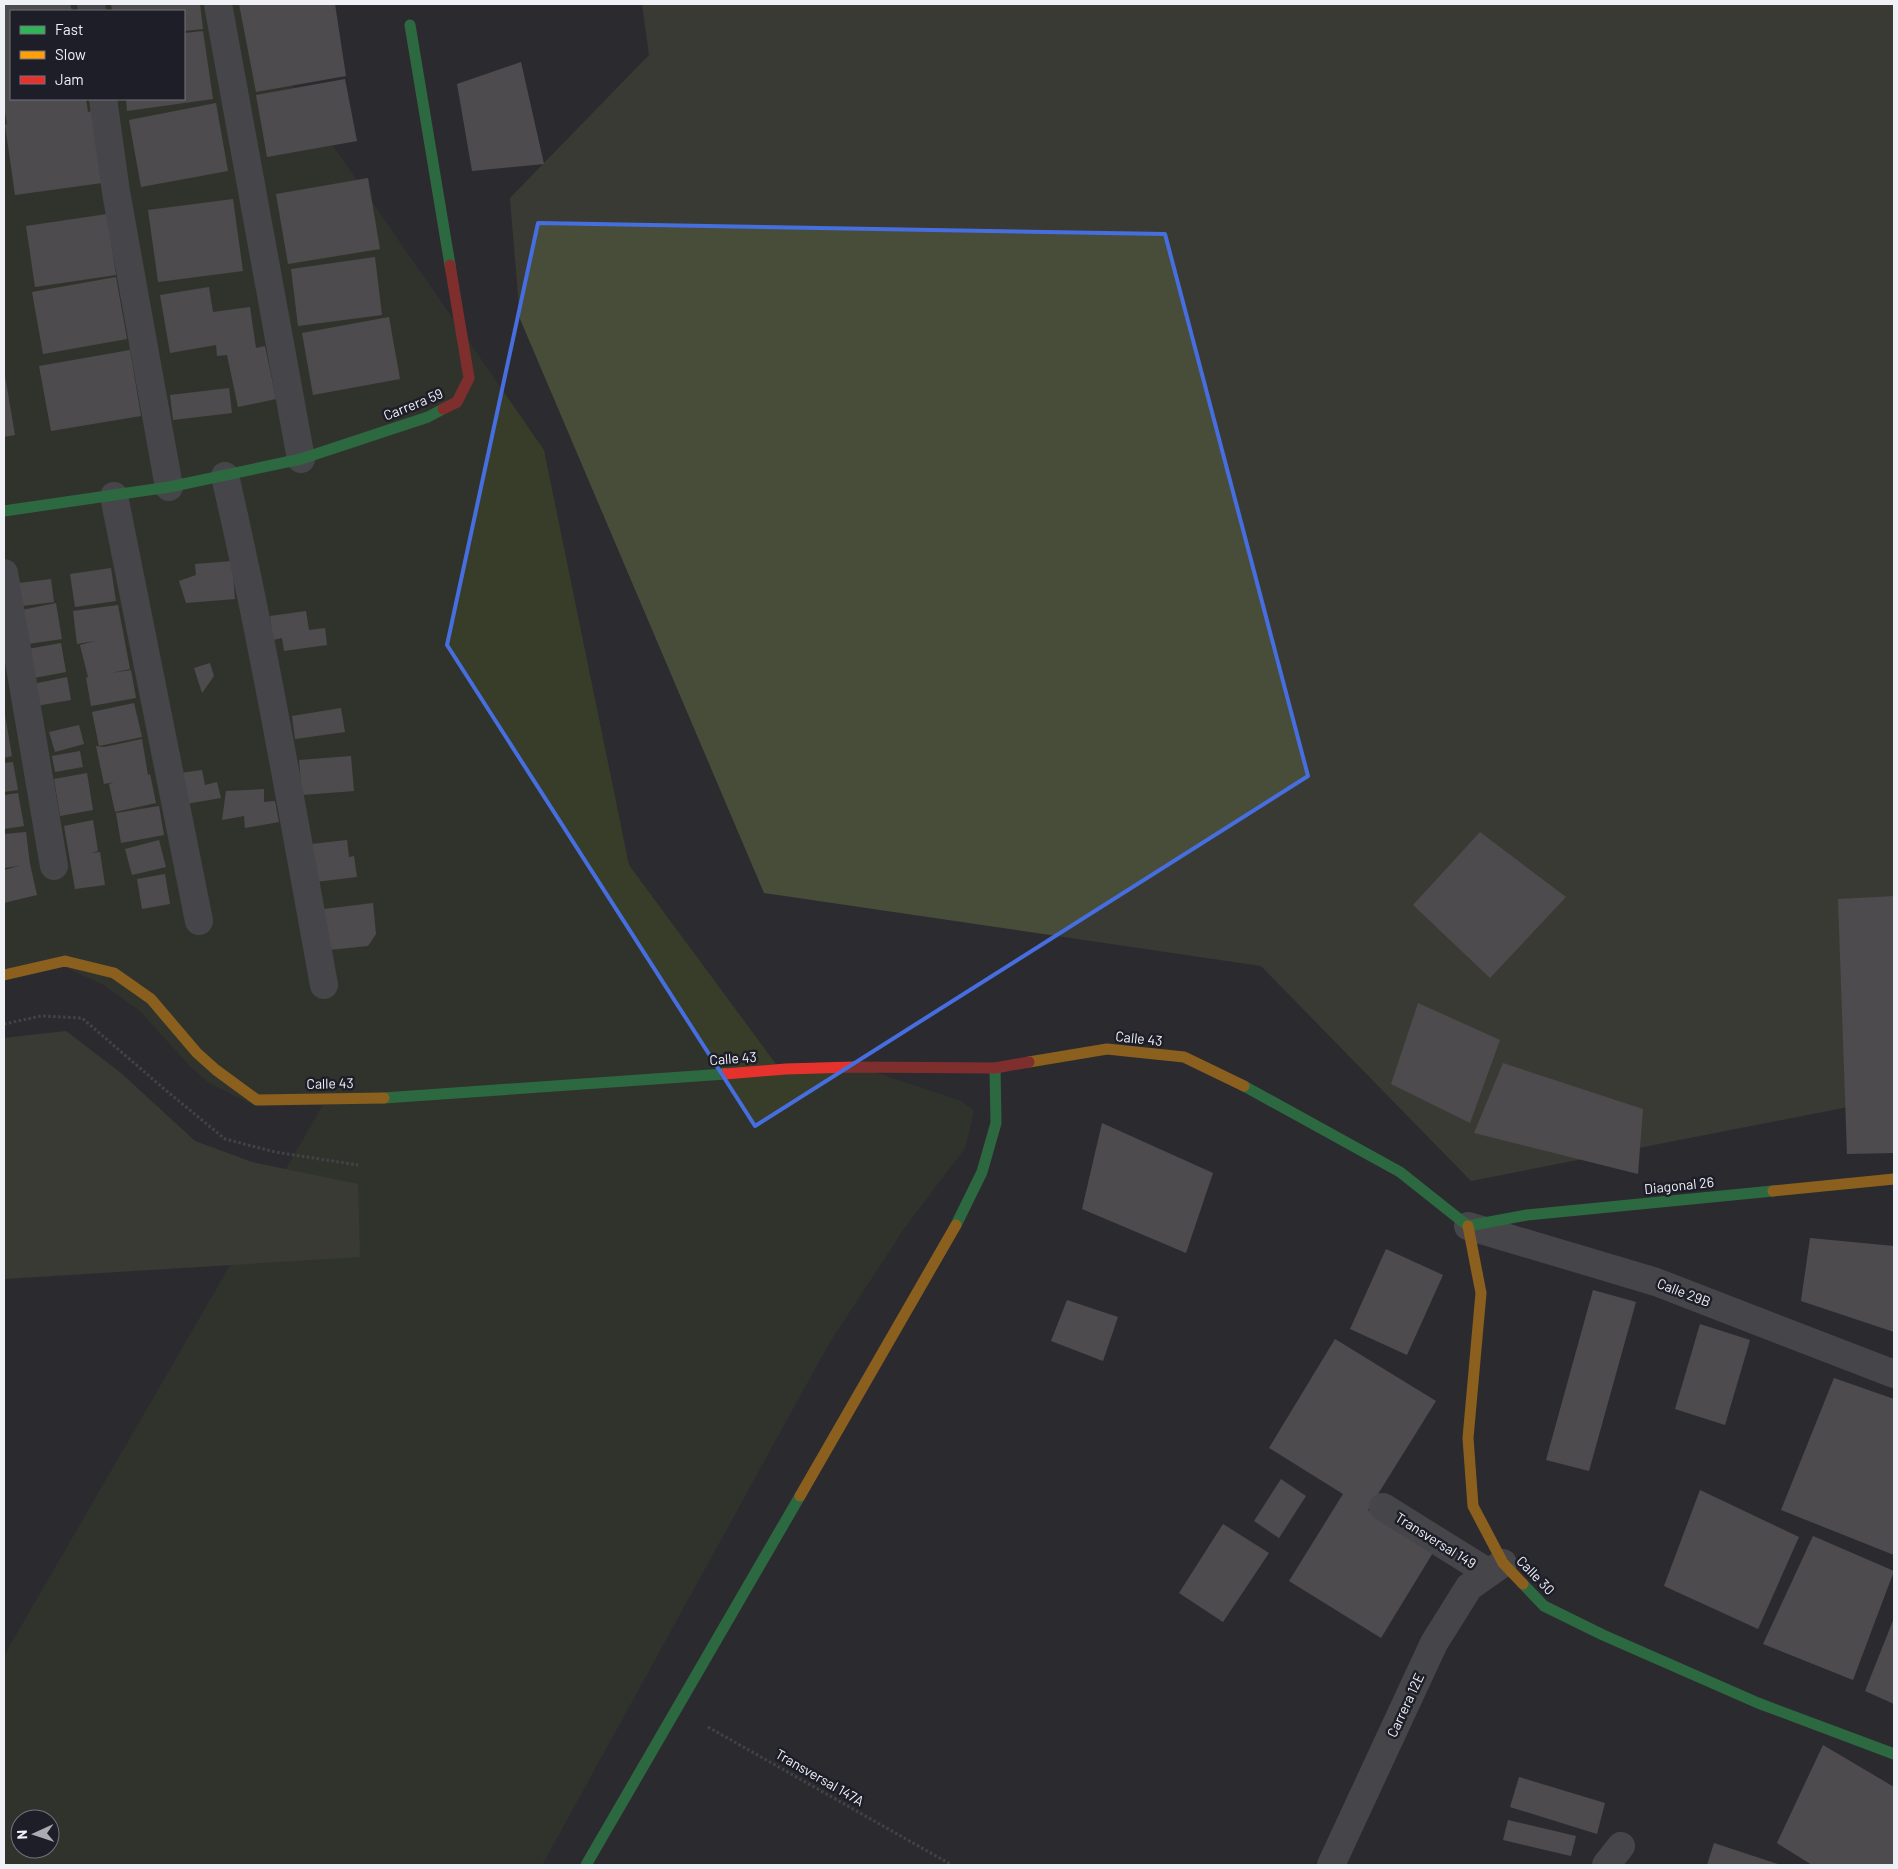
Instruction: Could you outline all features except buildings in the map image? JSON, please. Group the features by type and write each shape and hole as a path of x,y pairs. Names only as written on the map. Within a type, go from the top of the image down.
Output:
{"main road":[{"name":"Carrera 59","path":"4,511 169,487 301,460 428,417 457,402 469,378 410,25"},
{"name":"Calle 43","path":"4,975 65,960 114,973 151,999 197,1053 216,1070 258,1100 410,1097 786,1069 853,1067 995,1068 1107,1049 1184,1058 1268,1098 1400,1172 1468,1226"},
{"path":"586,1865 954,1229 982,1172 996,1123 995,1068"},
{"name":"Diagonal 26","path":"1468,1226 1527,1215 1894,1179"},
{"name":"Calle 30","path":"1468,1226 1481,1293 1468,1438 1473,1506 1496,1568 1544,1606 1594,1631 1758,1702 1894,1754"}],"street":[{"path":"218,4 301,460"},
{"path":"103,100 118,201 169,487"},
{"path":"225,476 248,576 276,718 324,985"},
{"path":"114,496 199,921"},
{"path":"4,573 54,866"},
{"name":"Calle 29B","path":"1468,1226 1656,1282 1894,1374"},
{"name":"Transversal 149","path":"1384,1507 1496,1568"},
{"name":"Carrera 12E","path":"1331,1865 1434,1643 1469,1587 1496,1568"}],"path":[{"path":"4,1024 41,1016 82,1018 163,1088 225,1138 275,1152 358,1165"},
{"name":"Transversal 147A","path":"677,1709 952,1865"}],"highlighted area":[{"path":"538,223 1165,234 1308,776 755,1126 447,645"}],"green space":[{"path":"4,4 238,4 315,120 544,450 629,865 776,1064 844,1062 961,1101 974,1111 965,1148 905,1227 828,1345 542,1865 4,1865 4,1656 323,1105 256,1106 209,1083 190,1066 140,1011 104,985 63,966 4,980"},
{"path":"642,4 1894,4 1894,1098 1471,1181 1261,966 764,893 520,319 510,198 649,55"},
{"path":"66,1031 121,1073 195,1141 252,1162 358,1184 360,1257 4,1279 4,1038"}],"traffic: fast":[{"path":"410,25 450,265"},
{"path":"4,511 169,487 301,459 428,417 443,409"},
{"path":"956,1225 982,1172 996,1123 995,1068"},
{"path":"384,1098 725,1074"},
{"path":"1244,1086 1400,1172 1468,1226"},
{"path":"1468,1226 1527,1215 1773,1191"},
{"path":"586,1865 800,1496"},
{"path":"1523,1584 1544,1606 1603,1635 1758,1703 1894,1754"}],"traffic: slow":[{"path":"4,975 65,961 114,973 151,999 197,1053 216,1070 257,1100 384,1098"},
{"path":"1029,1062 1107,1049 1184,1057 1244,1086"},
{"path":"1773,1191 1894,1179"},
{"path":"800,1496 956,1225"},
{"path":"1468,1226 1481,1293 1468,1438 1473,1506 1503,1563 1523,1584"}],"traffic: jam":[{"path":"443,409 457,402 469,378 450,265"},
{"path":"725,1074 786,1069 853,1067 995,1068 1029,1062"}]}
